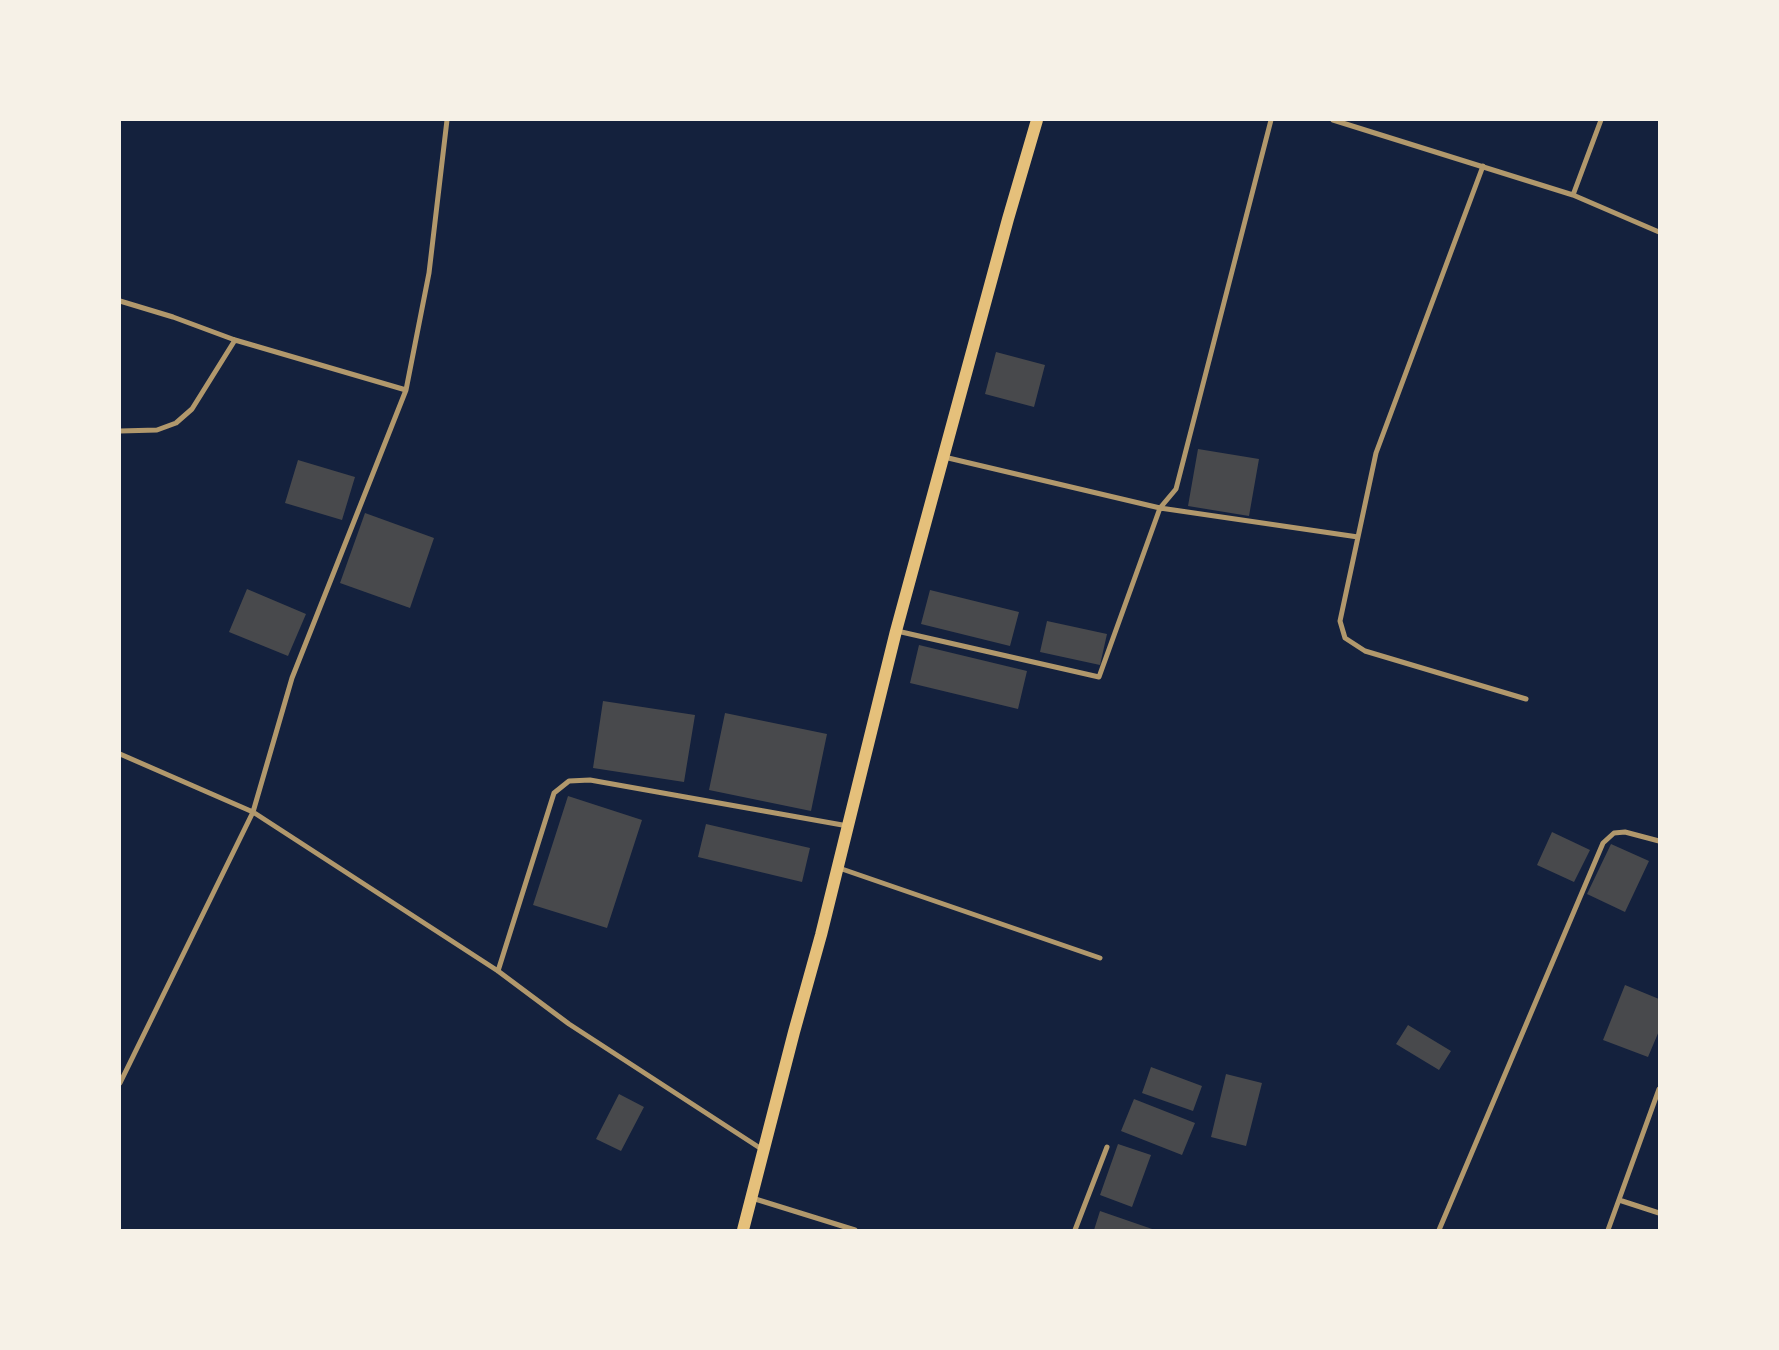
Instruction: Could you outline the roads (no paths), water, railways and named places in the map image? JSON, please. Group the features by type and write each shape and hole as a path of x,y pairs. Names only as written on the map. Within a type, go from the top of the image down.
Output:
{"main road":[{"path":"743,1230 849,826 896,631 1037,120"}],"street":[{"path":"120,1083 252,812 292,678 397,417 406,390 429,273 447,120"},
{"path":"896,631 1099,677 1160,508 1176,489 1271,120"},
{"path":"1333,120 1573,195 1659,232"},
{"path":"1573,195 1601,120"},
{"path":"1483,166 1376,453 1340,620 1345,638 1365,650 1526,699"},
{"path":"120,301 173,317 235,340 406,390"},
{"path":"120,431 157,430 176,422 192,409 235,340"},
{"path":"943,456 1160,508 1358,537"},
{"path":"120,754 252,812 498,971 569,1024 763,1151"},
{"path":"498,971 554,792 569,781 590,780 849,826"},
{"path":"1439,1230 1603,844 1614,833 1619,832 1659,841"},
{"path":"838,868 1100,958"},
{"path":"1608,1230 1659,1089"},
{"path":"1075,1230 1107,1147"},
{"path":"751,1198 855,1230"},
{"path":"1619,1200 1659,1213"}]}
